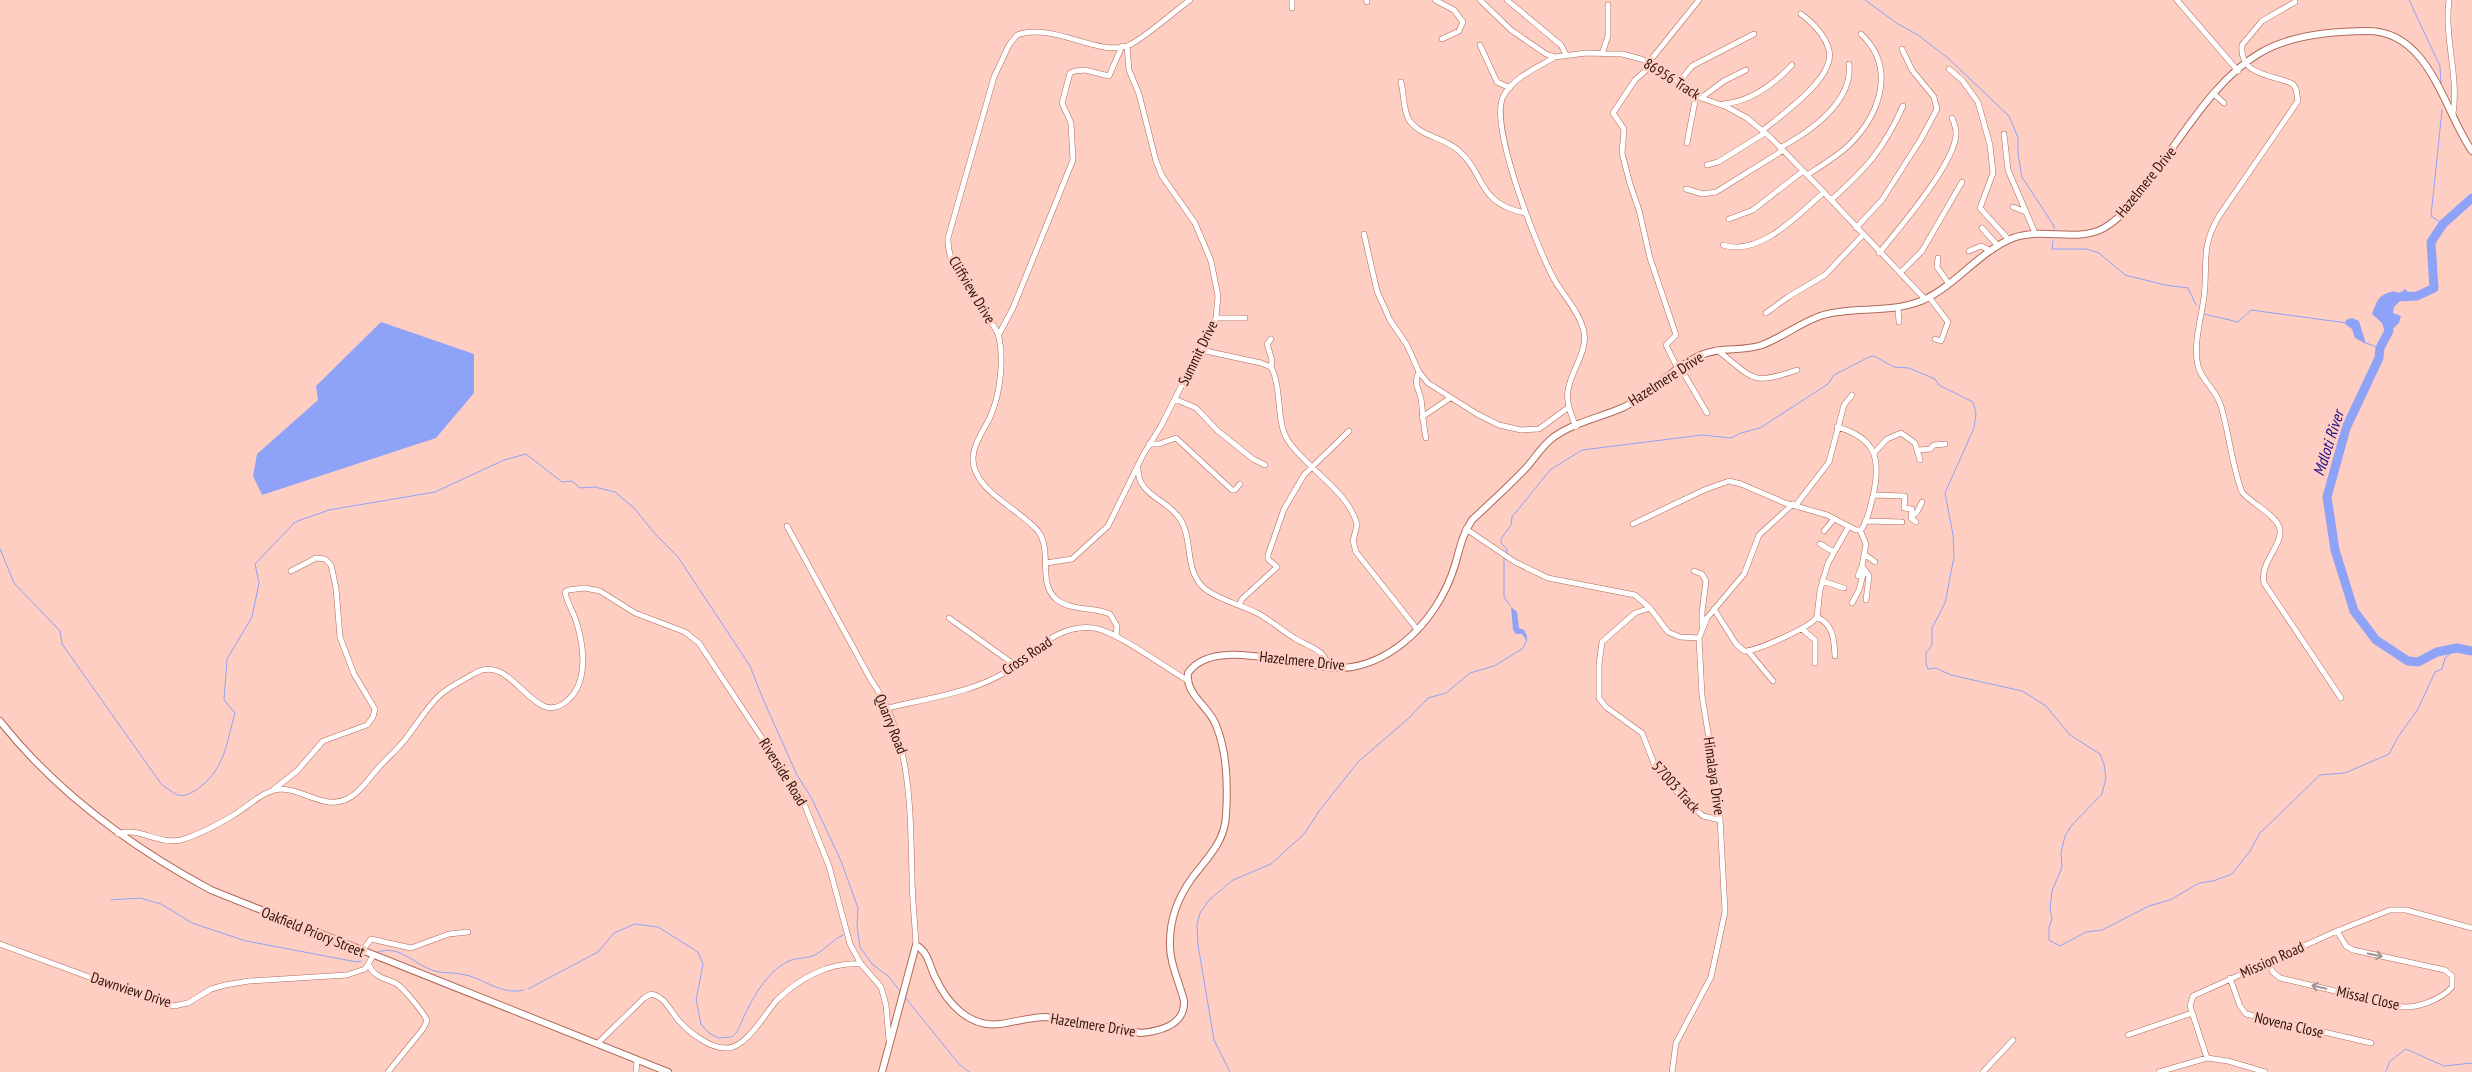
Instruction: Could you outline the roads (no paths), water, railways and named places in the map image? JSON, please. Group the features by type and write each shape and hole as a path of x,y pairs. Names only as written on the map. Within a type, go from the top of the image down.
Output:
{"street":[{"path":"998,336 1013,308 1073,160 1071,123 1062,103 1070,74 1079,70 1109,76 1125,46 1190,0"},
{"path":"1292,0 1292,8"},
{"path":"1435,0 1454,10 1463,22 1459,31 1442,39"},
{"path":"1480,0 1523,40 1546,54 1556,57"},
{"path":"1507,0 1561,45 1566,55"},
{"path":"1699,0 1651,63 1635,80 1613,113 1624,129 1622,152 1630,184 1639,210 1650,258 1676,332 1666,345 1707,413"},
{"path":"2177,0 2238,71"},
{"path":"2448,0 2448,29 2455,99 2452,115"},
{"path":"2295,2 2262,21 2244,41 2242,52 2251,70 2258,74 2293,84 2298,101 2219,216 2209,236 2204,265 2204,300 2199,320 2198,366 2220,404 2242,492 2250,501 2274,520 2279,528 2278,541 2263,571 2264,583 2341,698"},
{"path":"1602,54 1608,36 1608,5"},
{"path":"1707,165 1718,162 1763,132 1810,90 1828,64 1829,50 1820,33 1801,14"},
{"name":"Hazelmere Drive","path":"916,945 925,952 947,999 957,1010 981,1023 998,1024 1033,1017 1046,1017 1141,1033 1155,1032 1176,1022 1184,1008 1184,1001 1171,955 1171,927 1182,895 1220,841 1226,817 1225,767 1217,726 1209,712 1192,693 1187,680 1188,673 1198,662 1237,655 1284,659 1329,667 1351,667 1368,663 1387,654 1404,642 1417,629 1435,606 1448,585 1466,529 1550,440 1636,400 1679,368 1701,355 1717,350 1761,345 1826,314 1898,308 1927,298 1950,284 1991,250 2009,240 2034,233 2088,234 2097,232 2116,219 2137,196 2214,94 2246,63 2260,53 2295,40 2367,31 2393,35 2414,51 2428,69 2462,137 2472,152"},
{"name":"Cliffview Drive","path":"1116,636 1117,626 1110,614 1067,604 1052,594 1046,577 1043,539 1039,532 987,488 976,474 973,463 977,442 995,406 998,393 1000,346 998,336 955,268 948,247 949,232 994,77 1012,40 1022,33 1062,35 1105,46 1125,46"},
{"path":"1680,85 1692,66 1754,34"},
{"path":"1729,219 1753,210 1805,173 1833,158 1864,127 1880,95 1882,86 1881,70 1872,47 1861,34"},
{"path":"1480,45 1497,82 1510,88"},
{"name":"Summit Drive","path":"1046,563 1072,559 1111,522 1149,444 1175,399 1216,318 1216,279 1211,261 1195,223 1162,176 1156,161 1139,94 1129,70 1125,46"},
{"path":"1856,228 1882,200 1921,139 1937,109 1934,97 1912,70 1902,49"},
{"name":"86956 Track","path":"1556,57 1566,55 1622,54 1651,63 1699,97 1738,113 1781,149 1824,192 1879,253 1927,298 1948,322 1941,340 1935,339"},
{"path":"1556,57 1510,88 1501,100 1500,114 1504,143 1525,213 1555,280 1584,330 1584,343 1569,385 1569,406 1576,427"},
{"path":"1686,189 1702,194 1716,192 1804,134 1835,104 1848,81 1849,64"},
{"path":"1720,104 1736,103 1768,87 1792,65"},
{"path":"1949,69 1962,80 1978,102 1990,145 1993,173 1980,208 2009,240"},
{"path":"1688,143 1699,97 1746,70"},
{"path":"1401,82 1407,115 1414,125 1462,154 1484,189 1496,200 1507,208 1525,213"},
{"path":"2214,94 2224,103"},
{"path":"1831,200 1855,179 1881,150 1903,106"},
{"path":"1879,253 1919,202 1950,153 1956,133 1952,118"},
{"path":"2004,134 2008,170 2034,233"},
{"path":"1900,273 1922,251 1962,182"},
{"path":"1723,246 1736,248 1768,238 1792,222 1824,192"},
{"path":"2013,207 2026,212"},
{"path":"1982,228 1998,246"},
{"path":"1364,234 1377,292 1390,320 1407,346 1419,372 1428,383 1450,398 1499,424 1521,430 1539,429 1569,406"},
{"path":"1766,313 1788,296 1825,275 1862,235"},
{"path":"1969,251 1981,246 1991,250"},
{"path":"1938,258 1937,267 1950,284"},
{"path":"1898,308 1899,322"},
{"path":"1216,318 1246,318"},
{"path":"1271,339 1267,344 1272,360 1271,367 1284,433 1311,468 1352,512 1357,525 1352,541 1356,552 1417,629"},
{"path":"1201,350 1261,363 1271,367"},
{"path":"1717,350 1756,380 1764,380 1797,370"},
{"path":"1419,372 1416,382 1421,397 1426,438"},
{"name":"Himalaya Drive","path":"1672,1072 1676,1044 1708,985 1719,943 1725,900 1717,785 1702,696 1699,638 1702,626 1744,574 1759,536 1795,504 1829,462 1844,405 1852,395"},
{"path":"1422,417 1450,398"},
{"path":"1175,399 1196,408 1218,431 1253,459 1265,465"},
{"path":"1837,427 1862,438 1874,453 1878,469 1866,521 1860,530"},
{"path":"1239,605 1242,599 1277,567 1268,557 1284,509 1311,468 1349,431"},
{"path":"1874,453 1883,442 1897,434 1910,438 1919,450 1920,460"},
{"path":"1149,444 1159,444 1176,438 1232,490 1235,490 1240,484"},
{"path":"1919,450 1930,448 1934,445 1946,444"},
{"path":"1138,467 1143,487 1175,512 1182,523 1190,564 1196,578 1208,591 1266,618 1292,636 1322,652 1329,667"},
{"path":"1633,524 1704,490 1729,482 1741,484 1860,530 1866,544 1863,569 1852,603"},
{"path":"1873,495 1905,496 1904,508 1912,509 1911,518"},
{"path":"1911,518 1917,512 1922,502"},
{"path":"1911,518 1916,522"},
{"path":"1824,531 1834,519"},
{"path":"1866,521 1902,522"},
{"name":"Quarry Road","path":"787,526 888,708 905,759 908,776 916,945"},
{"path":"1748,651 1802,629 1817,617 1822,581 1834,552 1848,526"},
{"path":"1466,529 1505,556 1537,574 1557,581 1632,594 1650,608 1668,632 1680,636 1699,638"},
{"path":"1820,544 1834,552"},
{"path":"1864,554 1875,562"},
{"path":"118,834 129,830 149,838 179,840 233,816 272,791 297,771 324,741 367,725 373,717 375,709 354,674 340,637 336,588 331,565 325,559 316,558 290,571"},
{"path":"1858,576 1863,569"},
{"path":"1863,569 1867,572 1866,600"},
{"path":"1694,571 1702,574 1706,581 1702,626"},
{"path":"1822,581 1844,588"},
{"name":"Riverside Road","path":"272,791 295,791 331,802 350,798 408,736 438,697 478,671 491,669 501,672 544,707 553,708 562,704 576,689 583,655 577,624 565,594 566,591 600,591 635,613 685,632 699,643 803,801 829,866 850,944 861,964 881,987 886,1005 890,1044"},
{"name":"57003 Track","path":"1650,608 1635,613 1602,642 1599,659 1599,698 1606,707 1642,733 1655,766 1677,792 1703,816 1720,820"},
{"path":"1714,609 1739,647 1748,651 1773,681"},
{"path":"1817,617 1824,620 1831,630 1835,656"},
{"path":"949,618 1015,665"},
{"name":"Cross Road","path":"888,708 981,683 1008,671 1035,648 1070,631 1094,628 1116,636 1187,680"},
{"path":"1802,629 1815,640 1814,663"},
{"name":"Oakfield Priory Street","path":"0,721 42,769 118,834 163,863 211,890 668,1072"},
{"name":"Mission Road","path":"2192,1013 2190,1006 2193,996 2337,931 2398,909 2472,928"},
{"name":"Missal Close","path":"2268,962 2273,972 2280,978 2403,1007 2420,1005 2443,994 2452,987 2452,976 2445,970 2353,950 2346,946 2337,931"},
{"path":"362,951 371,939 412,948 449,934 468,932"},
{"name":"Dawnview Drive","path":"0,944 146,998 174,1006 188,1003 211,989 225,985 250,981 347,975 358,972 369,965"},
{"path":"882,1072 916,945"},
{"path":"373,956 369,965 373,974 400,986 422,1012 427,1022 388,1072"},
{"path":"597,1044 644,998 651,994 665,1002 680,1022 701,1038 723,1048 732,1047 746,1038 776,1002 795,986 832,966 861,964"},
{"name":"Novena Close","path":"2230,978 2240,1006 2246,1014 2371,1042"},
{"path":"2128,1035 2192,1013 2207,1058"},
{"path":"1983,1072 2013,1040"},
{"path":"2159,1072 2207,1058 2228,1061 2265,1072"},
{"path":"636,1072 637,1060"}],"water":[{"path":"2405,289 2409,293 2409,300 2400,301 2394,307 2393,313 2401,316 2399,323 2390,331 2384,329 2382,323 2372,314 2377,301 2385,294 2394,291 2399,294"},
{"path":"2352,318 2359,321 2366,344 2355,338 2352,329 2345,324 2346,320"},
{"path":"381,322 474,354 474,393 436,438 262,495 253,476 257,454 318,400 316,386"},
{"path":"1511,607 1517,612 1519,628 1524,630 1527,641 1522,634 1516,634 1513,630"}],"waterway":[{"path":"1865,0 1898,24 1918,35 1949,59 2009,116 2018,138 2018,154 2022,177 2054,226 2054,229"},
{"path":"2409,0 2440,66 2441,84"},
{"path":"2442,110 2431,216 2443,224"},
{"name":"Mdloti River","path":"2397,297 2417,296 2434,288 2431,242 2443,224 2472,198"},
{"path":"2053,241 2052,249 2086,249 2099,253 2125,275 2165,285 2188,288 2196,305"},
{"path":"2204,314 2238,322 2251,310 2347,323"},
{"name":"Mdloti River","path":"2387,320 2389,331 2380,348 2379,358 2346,428 2327,497 2335,550 2354,611 2376,640 2408,661 2418,662 2437,652 2457,648 2472,651"},
{"path":"2366,343 2380,348"},
{"path":"1506,554 1507,549 1501,543 1501,539 1511,525 1512,517 1550,470 1582,450 1702,435 1731,438 1760,428 1828,384 1834,375 1874,356 1894,367 1909,368 1935,379 1939,385 1973,402 1976,413 1974,428 1945,493 1953,535 1954,557 1945,603 1932,628 1932,645 1926,653 1926,664 1928,669 1936,668 1951,675 2022,691 2046,706 2070,735 2100,754 2106,778 2102,794 2071,826 2065,836 2061,853 2062,867 2052,891 2050,908 2052,919 2049,927 2049,940 2060,946 2086,932 2102,930 2149,906 2170,900 2199,883 2213,881 2232,874 2250,851 2260,833 2320,775 2345,773 2389,754 2398,737 2418,709 2435,672 2442,669 2445,658 2457,648"},
{"path":"0,549 14,583 60,631 62,644 162,785 178,795 183,795 194,791 206,782 219,765 223,756 235,713 224,700 227,659 252,617 259,583 255,564 295,522 329,510 435,492 504,460 526,454 562,482 572,481 580,488 595,487 615,492 635,509 655,534 678,557 750,666 797,775 812,799 841,861 858,908 857,927 860,947 872,964 888,976 900,991"},
{"path":"1504,558 1504,597 1510,606"},
{"path":"1230,1072 1214,1040 1198,945 1197,925 1200,913 1209,900 1233,880 1271,864 1305,833 1319,811 1358,762 1409,718 1428,698 1446,693 1470,673 1494,666 1522,649 1527,640"},
{"path":"111,900 140,898 161,904 192,923 246,941 357,962 361,961"},
{"path":"528,989 598,952 614,933 635,924 658,927 698,952 703,964 696,1000 701,1024 709,1033 718,1038 732,1037 737,1032 757,992 771,974 789,961 815,955 843,935"},
{"path":"378,952 385,950 398,952 436,971 469,976 507,990 524,990"},
{"path":"904,996 959,1064 969,1072"},
{"path":"2386,1071 2390,1061 2406,1049 2444,1066 2472,1063"}]}
